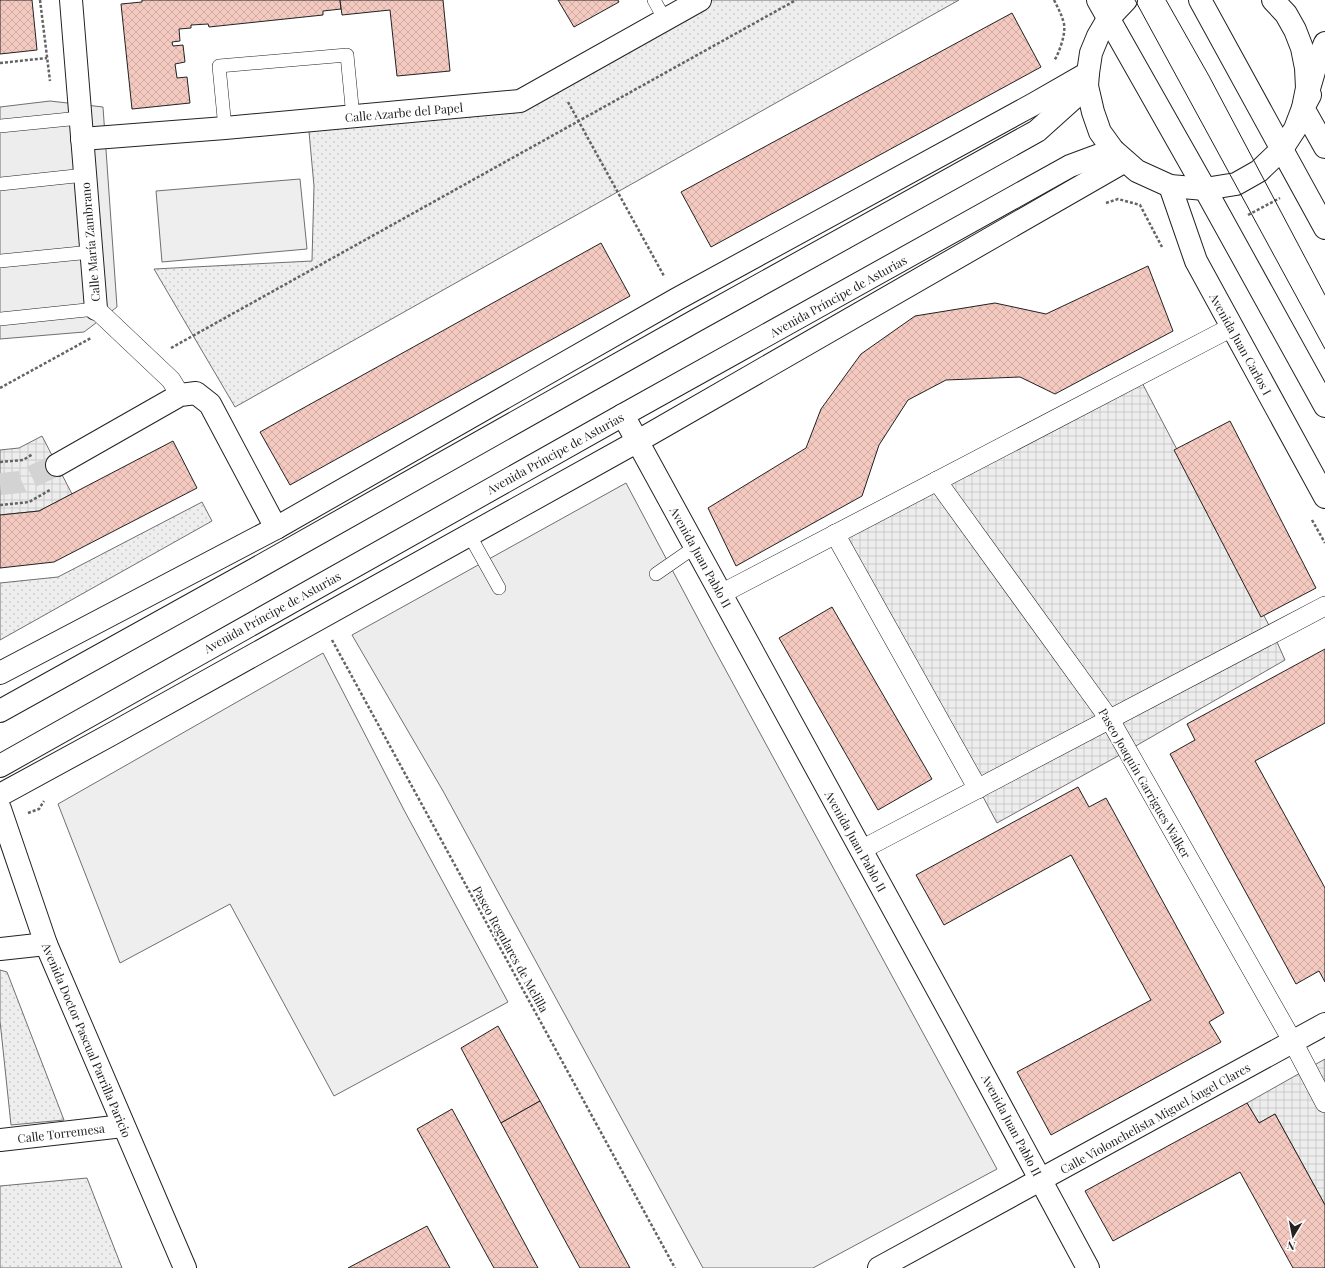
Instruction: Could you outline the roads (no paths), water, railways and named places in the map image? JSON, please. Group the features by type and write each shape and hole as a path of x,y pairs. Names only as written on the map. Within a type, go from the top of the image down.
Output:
{"street":[{"name":"Calle María Zambrano","path":"71,0 96,308 171,380 180,395"},
{"name":"Calle Azarbe del Papel","path":"82,139 353,117 520,101 700,0"},
{"path":"1098,0 1325,406"},
{"path":"1126,0 1108,19 1098,36 1091,53 1088,79 1093,112 1100,132 1119,156 1137,171 1170,186 1205,189 1236,184 1259,171 1282,149 1295,129 1325,42"},
{"path":"1200,0 1325,228"},
{"path":"1272,0 1286,14 1295,30 1302,48 1306,68 1306,88 1303,108 1325,147"},
{"path":"1303,108 1325,63"},
{"path":"0,673 276,528 677,299 1034,104 1088,79"},
{"path":"0,711 1037,131 1088,79"},
{"path":"0,795 97,743 638,441 1080,186 1119,156"},
{"name":"Avenida Príncipe de Asturias","path":"0,766 623,415 1070,166 1119,156"},
{"name":"Avenida Juan Carlos I","path":"1170,186 1196,262 1325,497"},
{"path":"721,594 1232,327"},
{"path":"57,465 180,395 196,393 210,404 276,528"},
{"name":"Avenida Juan Pablo II","path":"623,415 1088,1268"},
{"name":"Paseo Joaquín Garrigues Walker","path":"937,481 1110,720 1293,1042 1325,1103"},
{"path":"835,534 978,789"},
{"path":"861,850 1325,606"},
{"name":"Avenida Doctor Pascual Parrilla Paricio","path":"0,809 46,944 185,1268"},
{"path":"0,949 46,944"},
{"name":"Calle Violonchelista Miguel Ángel Clares","path":"879,1268 1325,1024"},
{"name":"Calle Torremesa","path":"0,1140 123,1126"}],"lane":[{"path":"654,0 665,20"},
{"path":"225,128 219,66 347,55 353,117"},
{"path":"0,126 80,118"},
{"path":"0,184 85,175"},
{"path":"0,261 91,252"},
{"path":"0,319 96,308"},
{"path":"470,536 499,588"},
{"path":"656,574 695,547"}],"tunnel":[{"path":"0,484 20,482 57,465"}],"tram line":[{"path":"1135,0 1325,349"},
{"path":"1166,0 1209,76 1325,295"}]}
